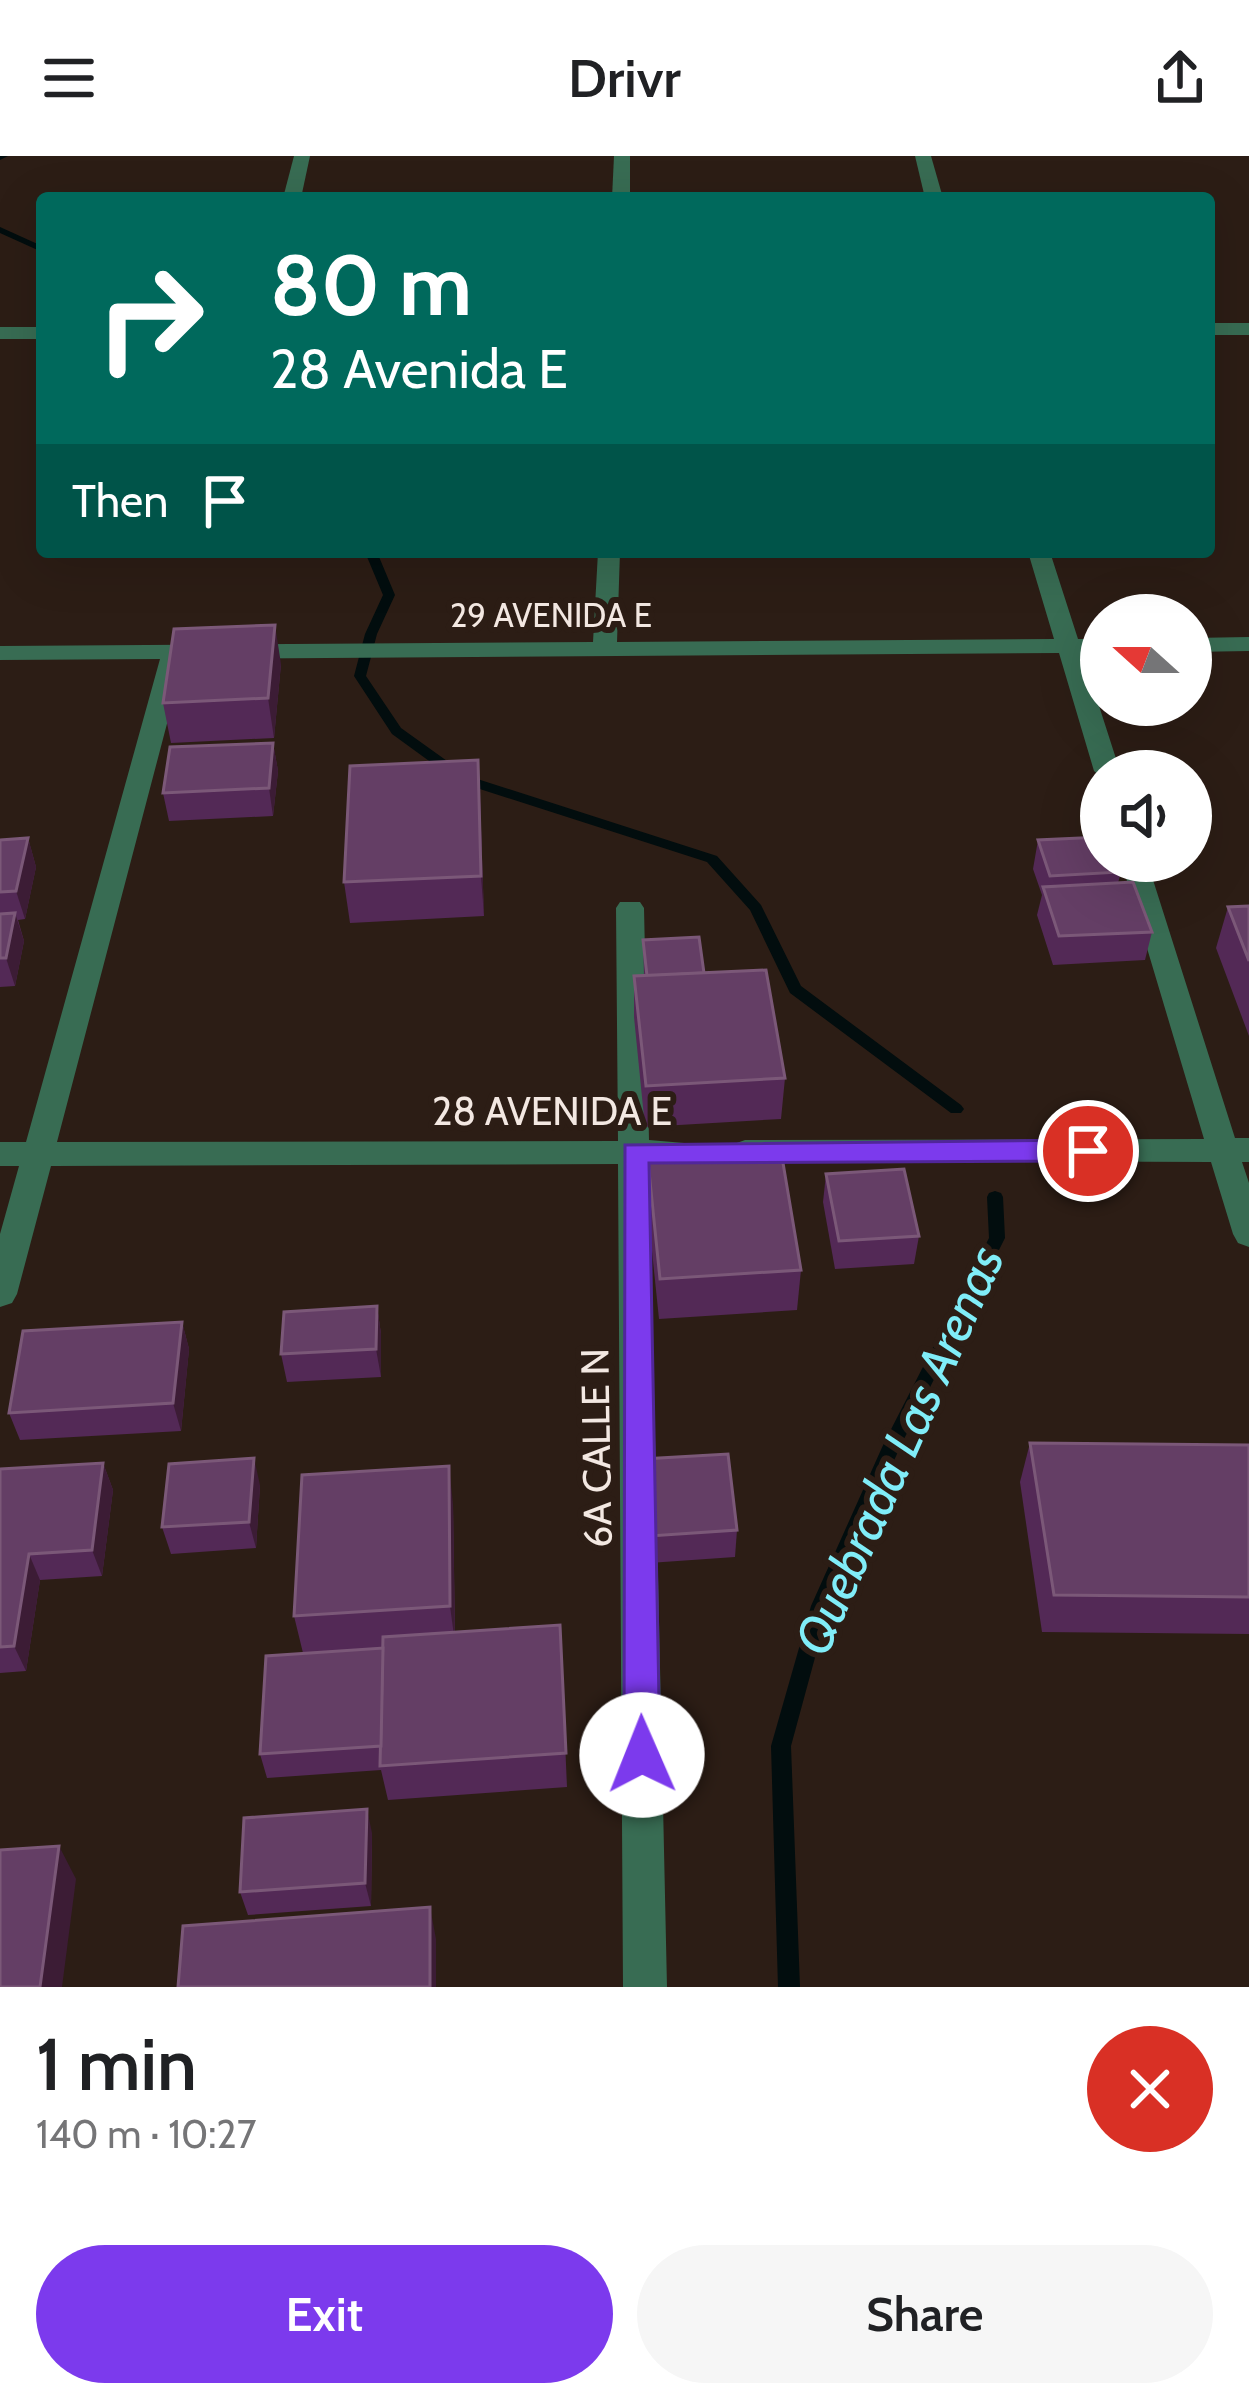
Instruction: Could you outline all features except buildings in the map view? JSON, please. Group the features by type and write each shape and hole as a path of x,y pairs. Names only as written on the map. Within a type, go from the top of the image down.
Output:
{"street":[{"path":"293,192 302,156"},
{"path":"621,192 622,156"},
{"path":"923,156 932,192"},
{"path":"1215,329 1249,328"},
{"path":"0,333 36,333"},
{"path":"605,650 609,558"},
{"path":"1041,558 1100,750"},
{"path":"1212,645 1249,644"},
{"name":"29 AVENIDA E","path":"0,653 1080,646"},
{"path":"0,1294 175,652"},
{"path":"1141,882 1236,1150 1249,1234"},
{"name":"6A CALLE N","path":"630,908 645,1987"},
{"name":"28 AVENIDA E","path":"0,1154 1236,1150"}],"waterway":[{"name":"Quebrada Las Arenas","path":"0,158 4,156"},
{"name":"Quebrada Las Arenas","path":"0,230 36,246"},
{"name":"Quebrada Las Arenas","path":"374,558 389,595 371,634 360,676 396,731 463,779 712,859 756,908 795,989 956,1109"},
{"name":"Quebrada Las Arenas","path":"789,1987 781,1746 820,1606 893,1443 997,1238 995,1197"}],"route":[{"path":"642,1755 635,1152 1088,1151"}]}
